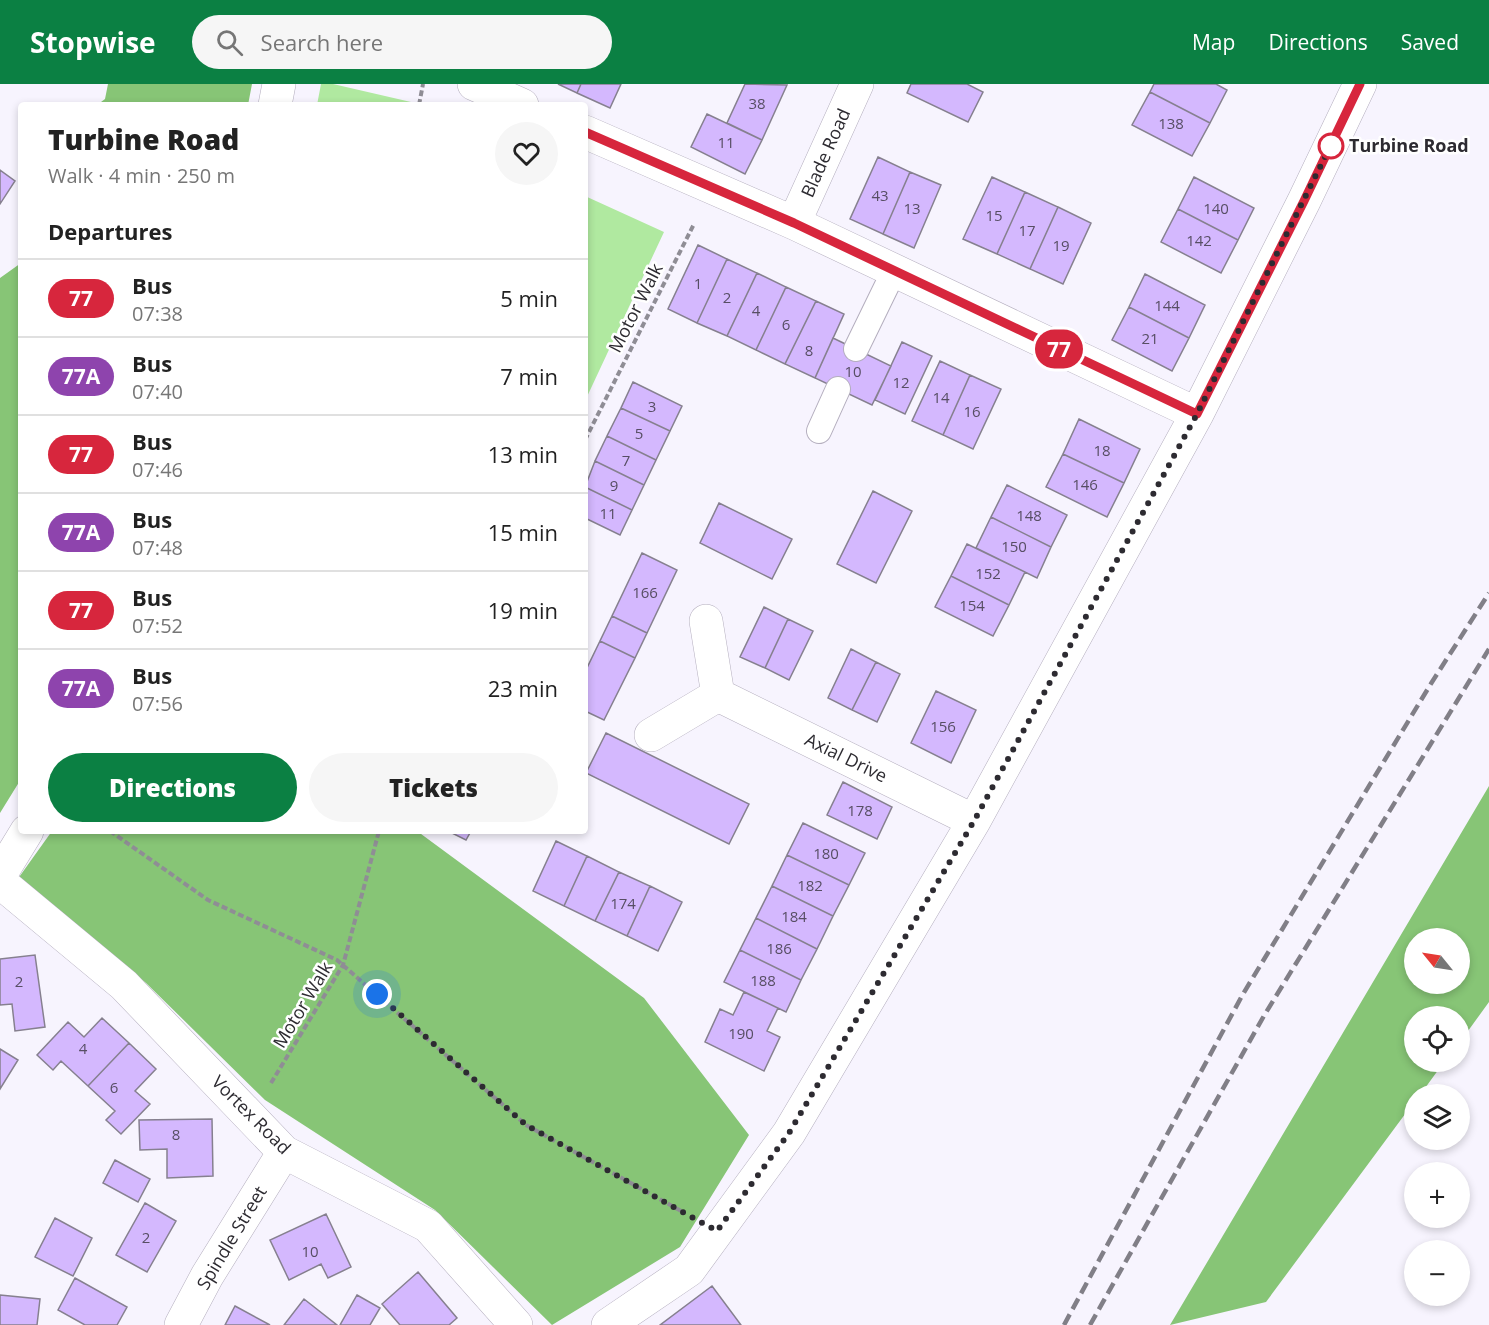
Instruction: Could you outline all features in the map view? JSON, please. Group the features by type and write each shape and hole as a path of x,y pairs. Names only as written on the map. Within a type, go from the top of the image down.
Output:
{"street":[{"path":"275,102 279,84"},
{"path":"474,84 515,102"},
{"name":"Blade Road","path":"794,223 857,84"},
{"path":"608,1325 689,1270 789,1133 974,821 1197,414 1360,84"},
{"path":"588,133 794,223 1197,414"},
{"path":"651,735 718,695 706,621"},
{"name":"Axial Drive","path":"718,695 974,821"},
{"path":"0,875 25,834"},
{"name":"Vortex Road","path":"0,882 124,986 284,1152 428,1226 516,1325"},
{"name":"Spindle Street","path":"181,1325 207,1276 284,1152"}],"lane":[{"path":"856,349 894,271"},
{"path":"819,431 838,389"}],"path":[{"path":"420,102 423,84"},
{"name":"Motor Walk","path":"588,434 712,187"},
{"path":"114,834 208,900 343,965 526,1125 717,1231"},
{"name":"Motor Walk","path":"251,1117 343,965 379,834"}],"green space":[{"path":"108,84 252,84 249,102 101,102 105,99"},
{"path":"321,84 333,84 411,102 318,102"},
{"path":"588,197 664,232 588,395"},
{"path":"18,265 18,784 0,813 0,278"},
{"path":"1489,786 1489,1002 1470,1028 1470,1006 1404,1006 1404,1072 1437,1072 1428,1084 1404,1084 1404,1116 1266,1302 1170,1325 1404,930 1404,994 1470,994 1470,928 1405,928"},
{"path":"50,834 421,834 644,998 749,1135 680,1247 552,1325 435,1210 265,1100 146,983 17,880"}],"building":[{"path":"558,84 581,84 577,93"},
{"path":"581,84 621,84 610,108 577,93"},
{"path":"745,84 787,85 762,140 727,123"},
{"path":"911,84 967,84 983,92 968,122 907,93"},
{"path":"1154,84 1216,84 1227,90 1210,123 1150,92"},
{"path":"1150,92 1210,123 1192,156 1132,125"},
{"path":"707,114 762,140 745,174 691,147"},
{"path":"878,157 910,172 883,234 850,219"},
{"path":"0,170 15,181 0,204"},
{"path":"910,172 941,185 914,248 883,234"},
{"path":"992,177 1025,192 997,254 963,239"},
{"path":"1194,177 1254,208 1238,240 1178,209"},
{"path":"1025,192 1058,207 1030,269 997,254"},
{"path":"1058,207 1091,223 1063,284 1030,269"},
{"path":"1178,209 1238,240 1221,273 1161,242"},
{"path":"698,245 727,259 697,323 668,309"},
{"path":"727,259 757,273 727,336 697,323"},
{"path":"757,273 786,287 756,350 727,336"},
{"path":"1145,274 1205,305 1189,338 1129,307"},
{"path":"786,287 816,301 785,364 756,350"},
{"path":"816,301 844,314 815,378 785,364"},
{"path":"1129,307 1189,338 1172,371 1112,340"},
{"path":"833,338 891,366 872,405 815,378"},
{"path":"902,342 932,356 905,414 875,400"},
{"path":"940,361 970,375 943,435 912,421"},
{"path":"970,375 1001,389 973,449 943,435"},
{"path":"633,382 682,406 670,431 621,408"},
{"path":"621,408 670,431 656,460 607,436"},
{"path":"1079,419 1140,449 1124,483 1063,454"},
{"path":"607,436 656,460 644,485 595,461"},
{"path":"1063,454 1124,483 1107,517 1046,487"},
{"path":"595,461 644,485 632,510 588,488 588,479"},
{"path":"1007,485 1067,515 1051,547 991,517"},
{"path":"588,488 632,510 620,535 588,519"},
{"path":"873,491 912,511 876,583 837,564"},
{"path":"719,503 792,539 772,579 700,543"},
{"path":"991,517 1051,547 1037,578 976,548"},
{"path":"967,544 1025,572 1009,605 951,576"},
{"path":"642,553 677,570 647,633 612,616"},
{"path":"951,576 1009,605 993,636 935,607"},
{"path":"764,607 788,619 765,668 740,657"},
{"path":"612,616 647,633 635,658 600,641"},
{"path":"788,619 813,631 789,680 765,668"},
{"path":"600,641 635,658 604,720 588,712 588,666"},
{"path":"851,649 876,662 852,710 828,698"},
{"path":"876,662 900,674 877,722 852,710"},
{"path":"936,691 976,710 951,763 911,743"},
{"path":"606,733 749,804 729,844 588,774 588,769"},
{"path":"843,782 892,807 877,839 827,815"},
{"path":"803,823 865,853 849,885 787,855"},
{"path":"454,834 469,834 466,840"},
{"path":"556,841 587,856 564,906 533,891"},
{"path":"787,855 849,885 833,916 772,886"},
{"path":"587,856 619,872 595,921 564,906"},
{"path":"619,872 650,886 627,936 595,921"},
{"path":"650,886 682,902 658,951 627,936"},
{"path":"772,886 833,916 817,949 756,918"},
{"path":"756,918 817,949 801,980 740,950"},
{"path":"740,950 801,980 786,1012 724,982"},
{"path":"35,955 45,1027 15,1031 12,1004 0,1005 0,959"},
{"path":"744,992 778,1008 767,1031 780,1037 764,1071 705,1042 720,1009 733,1015"},
{"path":"102,1018 129,1043 88,1086 61,1061 53,1070 37,1055 68,1022 84,1037"},
{"path":"129,1043 156,1069 135,1091 150,1104 121,1134 106,1120 115,1111 88,1086"},
{"path":"0,1049 18,1060 0,1089"},
{"path":"212,1119 213,1176 167,1178 167,1149 140,1150 139,1120"},
{"path":"115,1160 150,1179 138,1202 103,1183"},
{"path":"145,1203 176,1221 147,1272 116,1255"},
{"path":"326,1214 351,1267 328,1278 321,1264 289,1280 270,1240"},
{"path":"55,1218 92,1238 73,1276 35,1257"},
{"path":"418,1272 457,1318 449,1325 400,1325 382,1304"},
{"path":"75,1278 127,1307 117,1325 85,1325 58,1310"},
{"path":"712,1286 741,1325 660,1325"},
{"path":"0,1295 40,1299 37,1325 0,1325"},
{"path":"357,1295 380,1308 370,1325 340,1325"},
{"path":"304,1299 337,1325 284,1325"},
{"path":"235,1306 270,1325 225,1325"}],"railway":[{"path":"1064,1325 1243,994 1432,682 1489,593"},
{"path":"1090,1325 1265,1014 1489,649"}],"bus line":[{"name":"77","path":"588,133 794,223 1197,414 1360,84"}],"place":[{"name":"Turbine Road","path":"1331,146"}],"route":[{"path":"377,994 526,1125 717,1231 789,1133 974,821 1197,414 1332,143 1331,146"}]}
